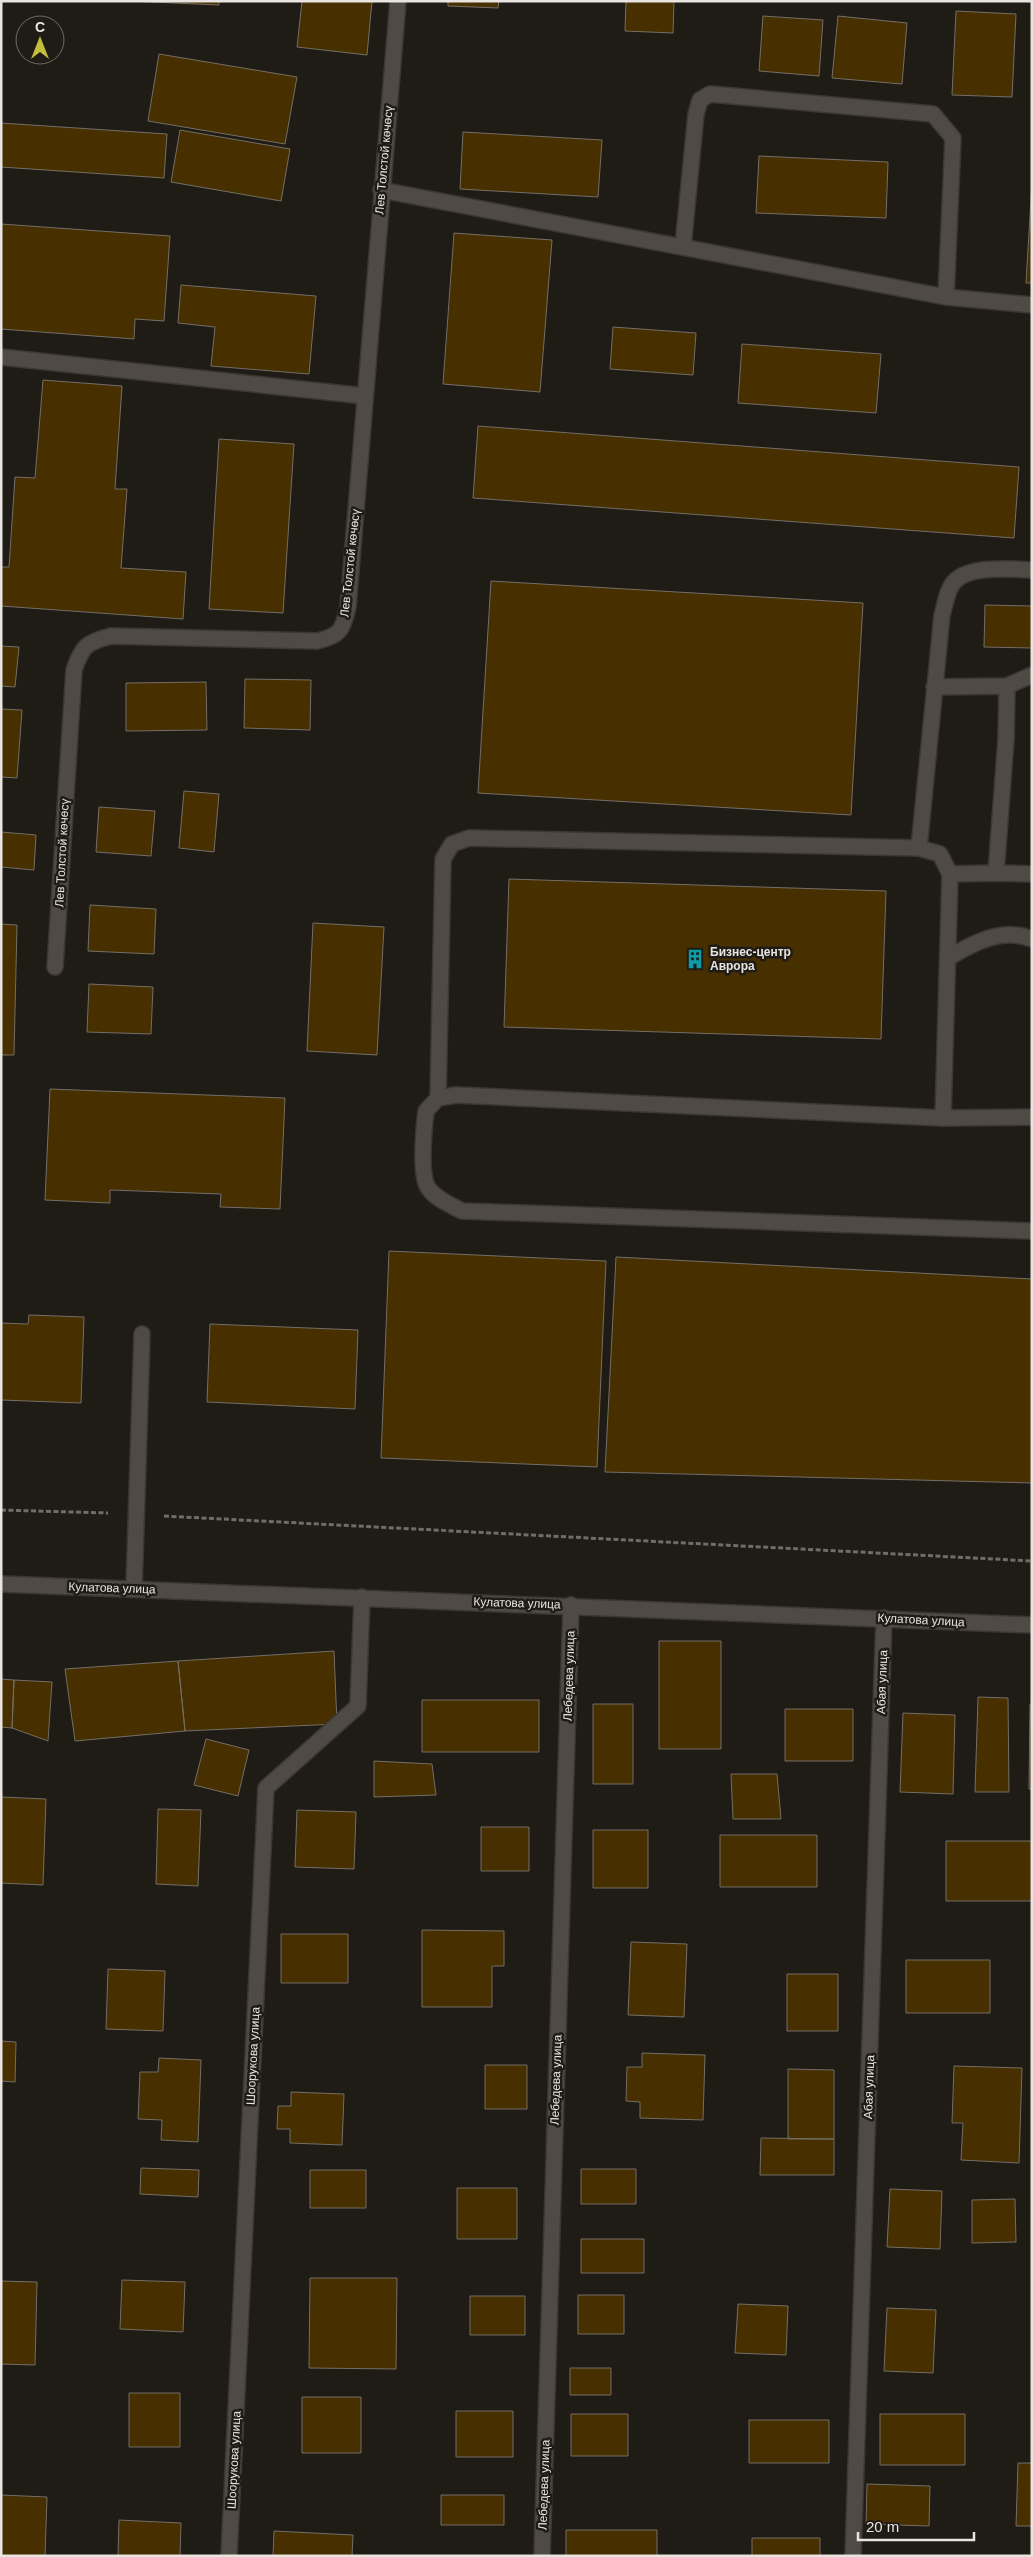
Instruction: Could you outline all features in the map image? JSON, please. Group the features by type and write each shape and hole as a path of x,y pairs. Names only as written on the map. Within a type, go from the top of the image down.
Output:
{"street":[{"name":"Лев Толстой көчөсү","path":"56,967 74,670 79,653 91,641 111,636 317,641 334,637 344,625 348,607 398,1"},
{"path":"683,246 696,114 700,100 710,94 934,114 952,138 946,297"},
{"path":"382,190 946,297 1032,305"},
{"path":"1,357 365,396"},
{"path":"919,848 942,615 955,581 975,571 1032,570"},
{"path":"934,687 1007,686 1032,675"},
{"path":"996,873 1002,820 1008,714 1007,686"},
{"path":"438,1098 443,859 452,844 469,838 919,848 940,854 950,874 944,1118"},
{"path":"950,874 1032,874"},
{"path":"948,958 972,944 1000,934 1024,936 1032,939"},
{"path":"1032,1118 944,1118 456,1095 438,1098 426,1111 424,1166 428,1188 442,1201 462,1211 1032,1232"},
{"path":"134,1589 142,1334"},
{"name":"Кулатова улица","path":"1,1584 571,1605 1032,1625"},
{"name":"Шоорукова улица","path":"229,2556 266,1788 358,1706 362,1597"},
{"name":"Лебедева улица","path":"542,2556 571,1605"},
{"name":"Абая улица","path":"853,2556 884,1618"}],"path":[{"path":"1,1510 136,1514 1032,1561"}],"building":[{"path":"129,1 219,1 219,5"},
{"path":"302,1 372,1 367,55 297,47"},
{"path":"448,1 499,1 498,8 448,6"},
{"path":"626,1 674,1 673,33 625,31"},
{"path":"956,11 1016,14 1012,97 952,95"},
{"path":"763,16 823,20 819,76 759,71"},
{"path":"838,16 907,23 902,84 832,78"},
{"path":"159,54 297,77 285,144 148,121"},
{"path":"1,123 167,134 164,178 1,167"},
{"path":"180,130 290,149 281,201 171,182"},
{"path":"463,132 602,140 598,197 460,189"},
{"path":"759,156 888,162 886,218 756,213"},
{"path":"1032,182 1032,283 1026,283"},
{"path":"1,224 170,236 164,321 135,319 134,339 1,329"},
{"path":"454,233 552,240 540,392 443,384"},
{"path":"181,285 316,296 309,374 211,366 215,327 178,323"},
{"path":"613,327 696,333 693,375 610,369"},
{"path":"742,344 881,354 876,413 738,403"},
{"path":"43,380 122,386 115,489 127,489 121,568 186,572 183,619 1,606 1,567 9,567 15,477 35,478"},
{"path":"478,426 1019,467 1014,538 473,498"},
{"path":"219,439 294,444 283,613 209,609"},
{"path":"491,581 863,603 851,815 478,793"},
{"path":"985,605 1032,606 1032,648 984,647"},
{"path":"1,646 19,647 15,687 1,686"},
{"path":"245,679 311,680 310,730 244,728"},
{"path":"206,682 207,730 126,731 126,683"},
{"path":"1,709 22,710 17,778 1,777"},
{"path":"184,791 219,794 214,852 179,848"},
{"path":"99,807 155,811 151,856 96,852"},
{"path":"1,832 36,835 34,870 1,867"},
{"name":"Бизнес-центр Аврора","path":"509,879 886,891 881,1039 504,1027"},
{"path":"90,905 156,909 154,954 88,951"},
{"path":"313,923 384,927 377,1055 307,1051"},
{"path":"1,924 17,925 14,1055 1,1055"},
{"path":"89,984 153,987 151,1034 87,1032"},
{"path":"50,1089 285,1098 280,1209 220,1207 221,1194 110,1190 110,1203 45,1200"},
{"path":"389,1251 606,1261 597,1467 381,1458"},
{"path":"616,1257 1032,1279 1032,1483 605,1472"},
{"path":"29,1315 84,1317 81,1403 1,1400 1,1323 28,1324"},
{"path":"210,1324 358,1330 355,1409 207,1402"},
{"path":"659,1641 721,1641 721,1749 659,1749"},
{"path":"334,1651 337,1724 185,1731 178,1661"},
{"path":"178,1661 185,1731 75,1741 65,1669"},
{"path":"1,1679 14,1680 12,1728 1,1727"},
{"path":"14,1680 52,1682 48,1741 12,1728"},
{"path":"978,1697 1008,1698 1009,1792 975,1792"},
{"path":"422,1700 539,1700 539,1752 422,1752"},
{"path":"593,1704 633,1704 633,1784 593,1784"},
{"path":"1030,1704 1032,1704 1032,1789 1029,1789"},
{"path":"785,1709 853,1709 853,1761 785,1761"},
{"path":"903,1713 955,1715 953,1794 900,1792"},
{"path":"206,1739 249,1750 238,1796 194,1785"},
{"path":"374,1761 432,1764 436,1795 374,1797"},
{"path":"731,1774 777,1774 781,1819 733,1819"},
{"path":"1,1797 46,1799 43,1885 1,1883"},
{"path":"158,1809 201,1810 198,1886 156,1884"},
{"path":"297,1810 356,1812 354,1869 295,1867"},
{"path":"481,1827 529,1827 529,1871 481,1871"},
{"path":"593,1830 648,1830 648,1888 593,1888"},
{"path":"720,1835 817,1835 817,1887 720,1887"},
{"path":"946,1841 1032,1841 1032,1901 946,1901"},
{"path":"422,1930 504,1931 504,1966 492,1966 492,2007 422,2007"},
{"path":"281,1934 348,1934 348,1983 281,1983"},
{"path":"631,1942 687,1944 684,2017 628,2015"},
{"path":"906,1960 990,1960 990,2013 906,2013"},
{"path":"108,1969 165,1971 163,2031 106,2029"},
{"path":"787,1974 838,1974 838,2031 787,2031"},
{"path":"1,2041 16,2042 15,2082 1,2081"},
{"path":"642,2053 705,2055 703,2120 640,2118 640,2102 626,2101 627,2067 642,2067"},
{"path":"159,2058 201,2060 198,2142 161,2140 162,2120 138,2119 140,2072 158,2072"},
{"path":"485,2065 527,2065 527,2109 485,2109"},
{"path":"954,2066 1022,2068 1019,2163 961,2160 963,2123 952,2123"},
{"path":"788,2069 834,2070 834,2139 788,2139"},
{"path":"291,2092 344,2094 342,2145 290,2143 290,2129 277,2129 278,2106 291,2106"},
{"path":"761,2138 834,2139 834,2175 760,2175"},
{"path":"141,2168 199,2170 198,2197 140,2194"},
{"path":"581,2169 636,2169 636,2204 581,2204"},
{"path":"310,2170 366,2170 366,2208 310,2208"},
{"path":"457,2188 517,2188 517,2239 457,2239"},
{"path":"890,2189 942,2191 940,2249 887,2247"},
{"path":"1015,2199 1016,2242 972,2243 972,2200"},
{"path":"581,2239 644,2239 644,2273 581,2273"},
{"path":"310,2278 397,2278 396,2369 309,2368"},
{"path":"122,2280 185,2282 183,2332 120,2329"},
{"path":"1,2281 37,2282 35,2365 1,2364"},
{"path":"578,2295 624,2295 624,2334 578,2334"},
{"path":"470,2296 525,2296 525,2335 470,2335"},
{"path":"738,2304 788,2306 786,2355 735,2353"},
{"path":"887,2308 936,2310 933,2373 884,2371"},
{"path":"570,2368 611,2368 611,2395 570,2395"},
{"path":"129,2393 180,2393 180,2447 129,2447"},
{"path":"302,2397 361,2397 361,2453 302,2453"},
{"path":"456,2411 513,2411 513,2457 456,2457"},
{"path":"571,2414 628,2414 628,2456 571,2456"},
{"path":"880,2414 965,2414 965,2465 880,2465"},
{"path":"749,2420 829,2420 829,2463 749,2463"},
{"path":"1018,2463 1032,2463 1032,2526 1016,2526"},
{"path":"867,2484 930,2486 929,2526 866,2524"},
{"path":"1,2495 47,2497 45,2556 1,2556"},
{"path":"441,2495 504,2495 504,2525 441,2525"},
{"path":"119,2520 181,2523 180,2556 118,2556"},
{"path":"566,2530 657,2530 657,2556 566,2556"},
{"path":"274,2531 353,2535 352,2556 273,2556"},
{"path":"752,2538 820,2538 820,2556 752,2556"}],"place":[{"name":"Бизнес-центр Аврора","path":"695,959"}]}
